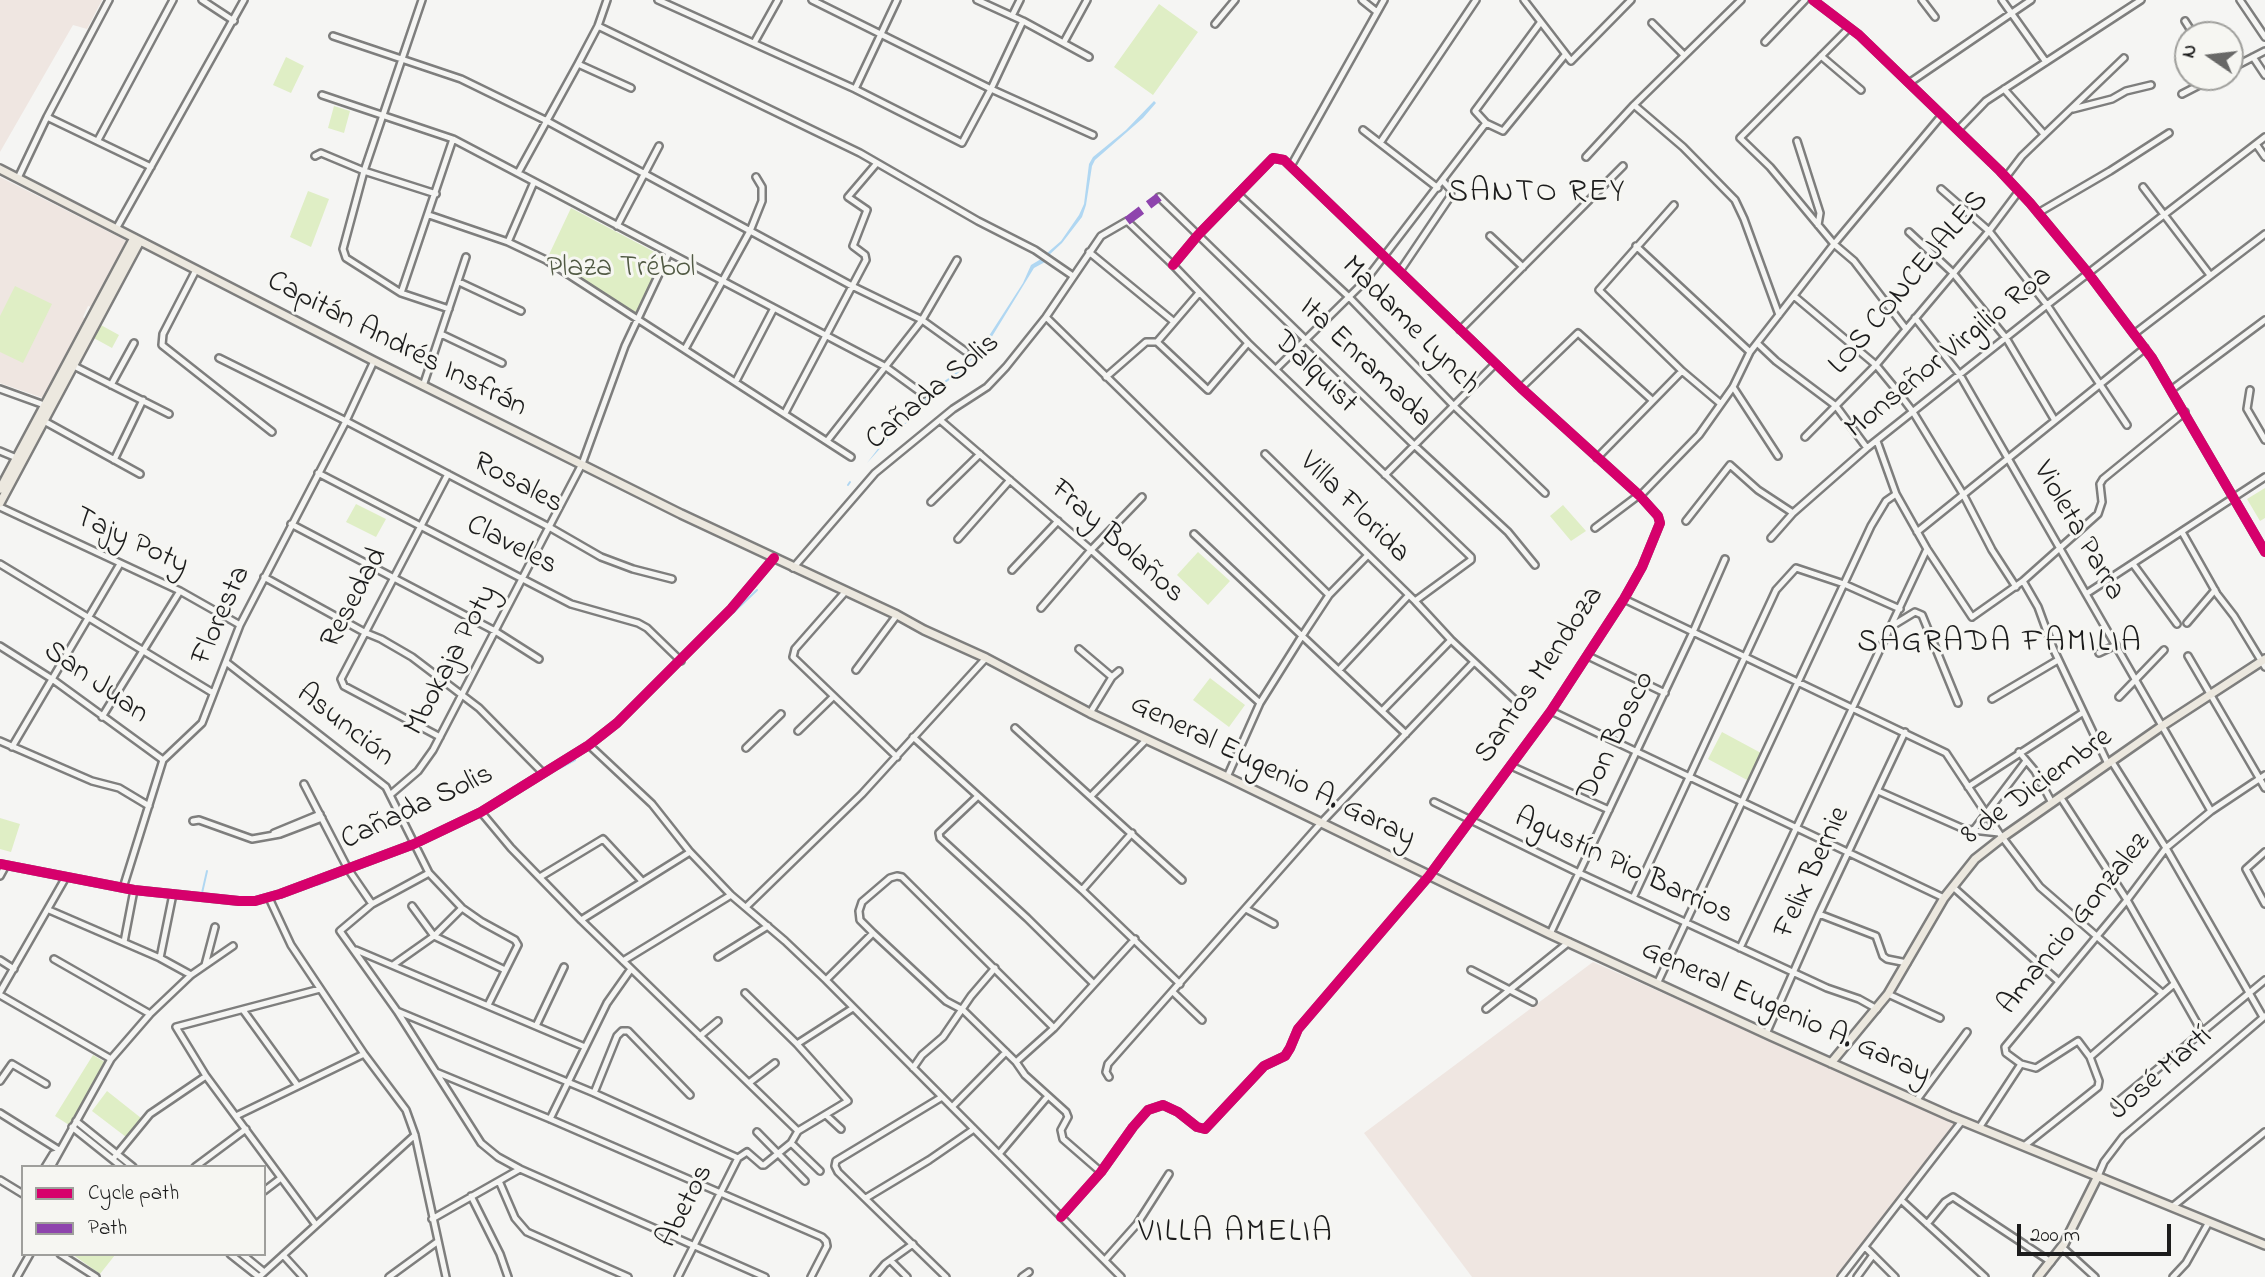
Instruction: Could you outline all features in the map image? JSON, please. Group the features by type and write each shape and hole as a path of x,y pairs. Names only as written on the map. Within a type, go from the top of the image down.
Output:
{"main road":[{"name":"Capitán Andrés Insfrán","path":"0,169 423,386 774,558"},
{"path":"0,505 19,459 137,240"},
{"path":"0,489 44,421 47,406"},
{"name":"General Eugenio A. Garay","path":"774,558 986,658 1090,713 1227,776 1657,984 1962,1121 2265,1245"},
{"name":"8 de Diciembre","path":"1831,1063 1888,994 1944,898 1975,859 2001,835 2061,798 2162,726 2264,662"},
{"path":"2038,1277 2062,1247 2098,1176"}],"street":[{"path":"19,178 47,117 109,0"},
{"path":"98,140 173,0"},
{"path":"116,229 244,0"},
{"path":"422,0 364,172 343,245 346,258 401,293 449,309"},
{"path":"518,173 598,26 607,0"},
{"path":"658,0 855,89 962,143 1023,21"},
{"path":"754,43 778,0"},
{"path":"812,0 991,89 1093,135"},
{"path":"855,89 897,0"},
{"path":"977,0 1023,21 1089,57"},
{"path":"1012,16 1020,0"},
{"path":"1064,42 1087,0"},
{"path":"1216,24 1235,0"},
{"path":"1362,0 1377,12"},
{"path":"1292,166 1384,0"},
{"path":"1380,143 1476,0"},
{"path":"1524,0 1571,61 1631,0"},
{"path":"1586,157 1634,105 1741,0"},
{"path":"1765,42 1805,0"},
{"path":"1813,0 1849,28 1909,83 2006,177 2088,273 2145,348 2265,552"},
{"path":"1820,6 1828,0"},
{"path":"1923,0 1935,17"},
{"path":"2002,0 2046,62"},
{"path":"1909,83 2031,0"},
{"path":"1958,130 1986,101 2141,0"},
{"path":"2239,0 2265,37"},
{"path":"204,1 234,21"},
{"path":"1540,23 1475,108 1486,123 1503,131 1565,55"},
{"path":"1652,23 1684,55"},
{"path":"598,26 877,163 1035,250 1073,276"},
{"path":"1849,28 1740,138 1770,167 1834,244 1854,261 1906,329"},
{"path":"333,36 461,79 547,121 852,286 922,320 965,351"},
{"path":"2244,62 2265,51"},
{"path":"1821,56 1861,90"},
{"path":"2253,57 2265,75"},
{"path":"2006,177 2022,156 2124,58"},
{"path":"578,64 631,88"},
{"path":"2070,110 2151,85"},
{"path":"2004,89 2045,134"},
{"path":"2182,94 2188,91"},
{"path":"322,95 453,139 886,367 923,394"},
{"path":"1634,105 1683,147 1735,200 1779,315"},
{"path":"1595,528 1639,496 1685,451 1733,387 1750,352 1834,244 1942,115"},
{"path":"47,117 151,167"},
{"path":"1276,369 1349,297 1385,256 1486,123"},
{"path":"1363,130 1438,187"},
{"path":"2038,214 2169,133"},
{"name":"Monseñor Virgilio Roa","path":"1770,538 1793,513 1867,448 2047,304 2265,137"},
{"path":"401,293 453,139"},
{"path":"1797,141 1819,213 1818,225"},
{"path":"2256,144 2265,157"},
{"path":"617,226 660,146"},
{"path":"315,156 321,153 364,172 436,194"},
{"path":"1173,265 1198,235 1273,158 1284,160 1495,364 1639,496"},
{"path":"785,413 866,260 865,255 853,246 867,210 849,200 848,195 877,163"},
{"path":"1460,330 1623,166"},
{"path":"685,349 750,231 763,197 762,187 756,177"},
{"path":"508,242 534,181"},
{"path":"1400,271 1450,197 1451,190 1443,181"},
{"path":"2143,187 2210,275"},
{"path":"1941,189 1989,231 2047,304 2127,425"},
{"name":"LOS CONCEJALES","path":"1805,437 1875,365 1989,231 2019,191"},
{"name":"Madame Lynch","path":"1239,194 1349,297 1453,405 1545,493"},
{"name":"Ita Enramada","path":"1159,197 1414,445 1508,532 1535,565"},
{"path":"1674,205 1598,290 1682,371 1721,404"},
{"path":"429,215 508,242 546,260 851,457"},
{"name":"Cañada Solis","path":"793,568 875,473 940,420 987,387 1019,353 1101,236 1127,221"},
{"name":"Dalquist","path":"1127,221 1248,343 1471,558 1415,601"},
{"path":"1909,232 1953,273 2006,338 2054,419"},
{"path":"2134,334 2265,234"},
{"path":"1490,236 1523,267"},
{"path":"1636,246 1750,352"},
{"path":"1089,252 1173,321"},
{"name":"Mbokaja Poty","path":"390,795 418,771 440,737 523,579 582,464 638,317 668,254"},
{"path":"423,386 466,257"},
{"path":"827,441 922,320 957,260"},
{"path":"196,270 163,334 162,345 272,432"},
{"path":"459,282 521,311"},
{"path":"1157,342 1199,293"},
{"name":"LOS CONCEJALES","path":"1794,296 1875,365 1913,412 1963,494 1992,550 2016,586"},
{"path":"736,381 774,308"},
{"path":"1046,317 1329,595"},
{"name":"Violeta Parra","path":"1915,318 1960,375 2211,811"},
{"path":"2171,390 2262,322 2265,332"},
{"path":"1521,388 1577,333 1653,400"},
{"path":"441,334 502,363"},
{"path":"1106,377 1146,342 1157,342 1207,390 1248,343"},
{"path":"1757,343 1836,406 1867,448"},
{"path":"111,385 134,344"},
{"path":"1917,532 2145,348"},
{"name":"Rosales","path":"219,358 448,474 601,557 671,579"},
{"name":"Floresta","path":"123,888 163,760 202,723 240,625 346,421 374,361"},
{"path":"70,363 169,414"},
{"path":"1385,475 1495,364"},
{"path":"1597,458 1682,371"},
{"path":"1733,387 1778,456"},
{"path":"0,389 47,406"},
{"path":"2250,390 2247,409 2265,440"},
{"path":"114,460 143,400"},
{"path":"1877,441 1896,494 1917,532 1970,617 1975,617 2023,581 2101,510 2100,484 2185,412"},
{"name":"Fray Bolaños","path":"940,420 1091,550 1260,703"},
{"path":"44,421 140,474"},
{"path":"0,451 19,459"},
{"path":"931,502 980,454"},
{"name":"Villa Florida","path":"1265,454 1415,601 1474,663 1514,699"},
{"path":"1686,521 1729,466 1758,491 1793,513"},
{"name":"Claveles","path":"318,473 571,604 638,623 647,628 681,661"},
{"name":"Resedad","path":"440,737 341,683 364,632 448,474"},
{"path":"2086,594 2265,477"},
{"path":"958,539 1010,480"},
{"path":"1657,984 1880,509 1896,494"},
{"name":"Santos Mendoza","path":"1101,1172 1135,1123 1148,1110 1157,1106 1168,1107 1203,1130 1208,1128 1264,1066 1285,1056 1298,1029 1429,876 1551,711 1642,567 1660,523 1658,516 1639,496"},
{"path":"1041,608 1142,497"},
{"name":"Tajy Poty","path":"0,505 180,591 240,625"},
{"path":"1012,570 1058,521"},
{"path":"291,524 495,631 539,659"},
{"path":"2182,532 2215,590 2264,662"},
{"path":"1194,534 1406,734"},
{"path":"1741,948 1927,549"},
{"path":"1227,776 1260,703 1302,636 1329,595 1368,555"},
{"name":"Cañada Solis","path":"3,865 134,890 239,901 269,898 414,844 481,812 589,745 623,718 731,609 774,558"},
{"name":"Don Bosco","path":"1550,934 1665,693 1725,559"},
{"path":"0,564 214,693"},
{"path":"12,747 120,564"},
{"path":"2133,564 2177,624"},
{"path":"1633,898 1776,590 1796,568 1844,584 1900,609"},
{"path":"264,577 403,652 480,708 543,773"},
{"path":"2023,581 2038,607 2082,713 2110,763 2166,848 2264,1016"},
{"path":"2187,623 2215,590"},
{"path":"102,717 180,591"},
{"path":"846,591 792,654 794,659 897,757"},
{"path":"1339,670 1408,596"},
{"path":"1624,599 1947,753 1985,815 2040,887 2162,993"},
{"path":"1891,627 1915,612 1922,615 1958,703"},
{"path":"856,670 897,615"},
{"path":"1382,711 1451,640"},
{"path":"2099,653 2116,645"},
{"name":"San Juan","path":"0,646 52,679 163,760"},
{"path":"1079,649 1112,677"},
{"path":"2119,697 2164,650"},
{"path":"1588,656 1665,693"},
{"path":"2188,656 2262,777 2265,788"},
{"path":"746,908 862,794 986,658"},
{"path":"1993,699 2058,660"},
{"name":"Asunción","path":"226,663 378,780 390,795 429,873 462,908 515,940 518,945 505,970"},
{"path":"1109,1077 1106,1072 1108,1064 1321,823 1474,663"},
{"path":"1090,713 1112,677 1119,671"},
{"path":"798,731 833,696"},
{"path":"1551,711 1944,898"},
{"path":"1968,787 2082,713"},
{"path":"746,748 781,715"},
{"path":"1015,728 1182,880"},
{"name":"Felix Bernie","path":"1766,1034 1905,732"},
{"path":"913,737 1135,939 1180,984"},
{"path":"1090,796 1146,740"},
{"path":"0,741 92,781 119,788 149,806"},
{"path":"589,745 652,804 690,852 731,895 826,980 1121,1277"},
{"path":"2019,752 2035,771 2052,803"},
{"path":"1973,831 2026,761"},
{"path":"1511,766 1609,810"},
{"name":"Amancio Gonzalez","path":"1979,1128 2021,1064 2006,1053 2006,1047 2058,981 2127,900 2166,848 2211,811 2262,777"},
{"path":"304,784 348,869 372,904"},
{"path":"1878,791 1964,829 2001,835"},
{"path":"977,797 939,833 940,838 1094,984"},
{"path":"2061,798 2127,900 2202,1032"},
{"name":"Agustín Pio Barrios","path":"1434,802 1793,973 1877,1009"},
{"path":"481,812 511,848 581,920 798,1131"},
{"path":"193,821 199,820 252,839 321,816"},
{"path":"1082,890 1132,833"},
{"path":"540,877 603,839 642,881"},
{"path":"581,920 690,852"},
{"path":"2265,852 2246,869 2265,904"},
{"path":"0,876 3,865"},
{"path":"429,873 372,904 340,931 397,1011 481,1143 498,1157 520,1169 765,1277"},
{"path":"1054,1028 905,880 897,876 890,878 862,902 860,920 946,1000 963,1010 1016,1062 1025,1075 1068,1114 1061,1130 1062,1139 1101,1172 1061,1217"},
{"path":"66,877 0,994 111,1059"},
{"path":"1953,887 2058,981"},
{"path":"124,942 134,890"},
{"path":"160,958 173,894"},
{"path":"623,961 731,895"},
{"path":"269,898 291,945 405,1110 415,1135 446,1277"},
{"path":"412,906 434,936 505,970 488,1005"},
{"path":"393,965 434,936 462,908"},
{"path":"1246,909 1274,924"},
{"path":"49,910 160,958 191,975"},
{"path":"1819,914 1877,936 1883,956 1906,963"},
{"path":"718,957 768,926"},
{"path":"204,967 215,928"},
{"path":"826,980 873,933"},
{"path":"1016,1062 1054,1028 1135,939"},
{"path":"1486,1009 1569,942"},
{"path":"52,1165 111,1059 150,1014 191,975 233,946"},
{"path":"354,949 585,1047"},
{"path":"54,959 150,1014"},
{"path":"0,960 14,969"},
{"path":"536,1026 564,967"},
{"path":"913,1068 922,1055 943,1037 971,996 995,968"},
{"path":"550,1119 607,1003 631,969"},
{"path":"1471,970 1534,1002"},
{"path":"2115,1104 2265,980"},
{"path":"2090,1057 2175,984"},
{"path":"316,1225 206,1076 176,1027 320,989"},
{"path":"1173,992 1202,1020"},
{"path":"397,1011 594,1093 738,1158 747,1152 763,1166 791,1143 798,1131 848,1099 745,993"},
{"path":"1888,994 1940,1018"},
{"path":"797,1044 853,1008"},
{"path":"243,1010 298,1086"},
{"name":"José Martí","path":"2098,1176 2104,1161 2123,1137 2264,1016"},
{"path":"700,1036 718,1021"},
{"path":"594,1093 617,1036 622,1031 628,1031 690,1095"},
{"path":"1916,1101 1966,1032"},
{"path":"2021,1064 2036,1068 2078,1041 2090,1057 2099,1081 2098,1087 2024,1146"},
{"path":"952,1107 1006,1052"},
{"path":"236,1116 364,1054"},
{"path":"0,1081 12,1063 46,1084"},
{"path":"749,1083 775,1063"},
{"path":"436,1072 822,1237 827,1246 811,1277"},
{"path":"115,1156 150,1114 206,1076"},
{"path":"999,1154 1048,1096"},
{"path":"942,1097 836,1161 835,1166 838,1172 946,1277"},
{"path":"0,1114 58,1152"},
{"path":"826,1115 841,1129"},
{"path":"1841,1277 1962,1121"},
{"path":"74,1124 130,1165"},
{"path":"198,1165 246,1129"},
{"path":"866,1198 974,1129"},
{"path":"757,1132 805,1181"},
{"path":"2172,1207 2265,1132"},
{"path":"233,1256 259,1277 415,1135"},
{"path":"791,1143 820,1171"},
{"path":"46,1165 53,1154 58,1152"},
{"path":"115,1156 121,1165"},
{"name":"Abetos","path":"678,1277 738,1158"},
{"path":"432,1219 520,1169"},
{"path":"1105,1260 1137,1224 1169,1174"},
{"path":"266,1189 281,1178"},
{"path":"0,1191 2,1181 21,1193"},
{"path":"499,1181 515,1218 527,1232 628,1277"},
{"path":"471,1196 500,1254 508,1277"},
{"path":"1927,1224 1945,1202 1953,1197 2051,1262"},
{"path":"1901,1200 1985,1277"},
{"path":"2173,1277 2186,1264 2209,1222"},
{"path":"389,1277 437,1242"},
{"path":"874,1277 913,1244"},
{"path":"1865,1247 1895,1277"},
{"path":"2062,1247 2095,1277"},
{"path":"283,1255 303,1277"},
{"path":"1857,1277 1873,1255"},
{"path":"17,1277 29,1256"},
{"path":"63,1256 96,1277"},
{"path":"244,1256 264,1272"},
{"path":"891,1261 907,1277"},
{"path":"1022,1277 1029,1272"}],"shaded area":[{"path":"0,0 102,0 87,29 73,25 0,152"},
{"path":"0,177 127,241 92,307 88,306 83,317 85,319 43,398 0,383"},
{"path":"1593,962 1955,1123 1838,1277 1472,1277 1364,1133"}],"green space":[{"path":"1159,4 1198,32 1153,95 1114,67"},
{"path":"286,57 304,66 291,93 273,85"},
{"path":"334,106 350,111 344,133 328,128"},
{"path":"308,191 329,199 311,247 290,237"},
{"name":"Plaza Trébol","path":"571,208 664,257 634,315 546,261"},
{"path":"15,286 52,304 23,363 0,352 0,316"},
{"path":"99,324 119,335 112,348 92,337"},
{"path":"2265,488 2265,518 2260,521 2247,499"},
{"path":"356,504 386,519 376,537 346,522"},
{"path":"1563,505 1586,531 1571,541 1550,516"},
{"path":"1198,552 1230,581 1208,605 1177,575"},
{"path":"1210,678 1245,705 1229,727 1193,700"},
{"path":"1722,732 1761,753 1747,780 1708,759"},
{"path":"0,818 20,824 11,852 0,849"},
{"path":"93,1055 105,1062 69,1125 55,1116"},
{"path":"107,1091 141,1118 126,1137 92,1111"},
{"path":"75,1256 114,1256 100,1274"}],"water":[{"path":"1154,101 1156,103 1143,118 1095,160 1082,217 1048,256 1046,254 1061,241 1084,204 1089,164 1093,157 1126,130"},
{"path":"1041,259 1045,262 1034,268 988,343 956,375 932,393 909,421 895,432 867,463 887,437 908,421 931,391 954,374 985,342 1023,283 1031,265"}],"waterway":[{"path":"733,613 757,590"},
{"path":"558,769 575,760"},
{"path":"202,893 207,871"},
{"path":"317,885 338,877"}],"marked path":[{"path":"1127,221 1159,197"}],"cycle path":[{"path":"1813,0 1859,35 2000,171 2088,273 2152,358 2265,552"},
{"path":"1061,1217 1101,1172 1148,1110 1163,1105 1178,1112 1197,1127 1205,1129 1264,1066 1285,1056 1298,1029 1429,876 1551,711 1624,599 1642,567 1660,523 1658,516 1640,496 1521,388 1284,160 1273,158 1198,235 1173,265"},
{"path":"0,864 134,890 255,901 414,844 481,812 589,745 617,723 731,609 774,558"}],"district":[{"name":"SANTO REY","path":"1537,195"},
{"name":"SAGRADA FAMILIA","path":"2000,645"},
{"name":"VILLA AMELIA","path":"1236,1235"}]}
